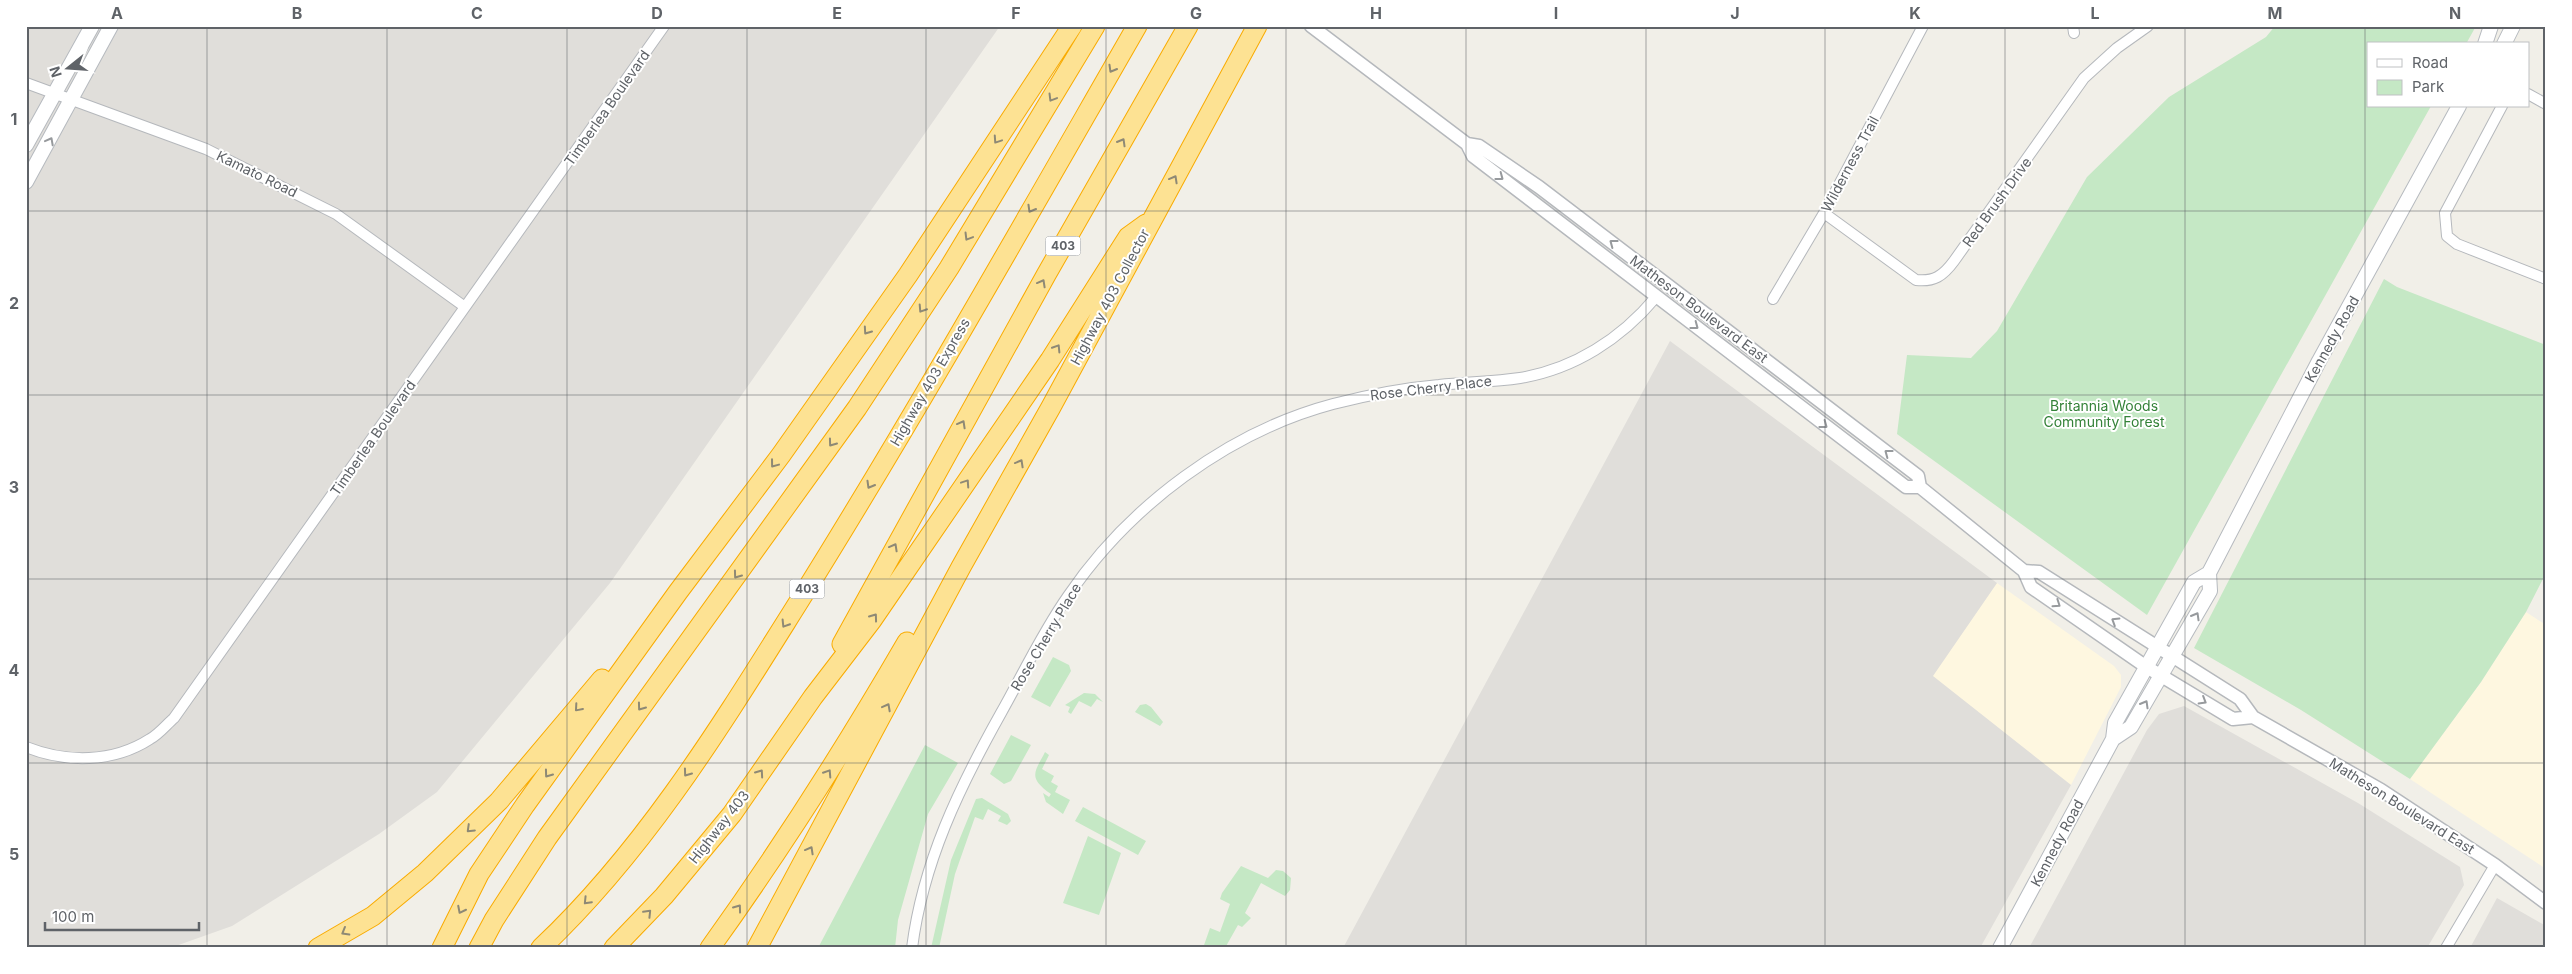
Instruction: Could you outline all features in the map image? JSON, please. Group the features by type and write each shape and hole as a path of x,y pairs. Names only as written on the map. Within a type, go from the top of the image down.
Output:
{"highway":[{"path":"442,948 479,874 678,592 781,454 908,274 1072,26"},
{"path":"480,948 494,920 547,838 857,408 949,268 1095,26"},
{"name":"Highway 403 Express","path":"541,948 614,872 716,734 836,543 1137,26"},
{"name":"403","path":"813,697 1046,275 1188,26"},
{"name":"Highway 403 Collector","path":"961,567 1051,407 1257,26"},
{"path":"813,697 872,620 964,487 1050,360 1128,236 1150,222"},
{"path":"710,948 758,882 864,716 907,643 961,567"},
{"path":"757,948 961,567"},
{"path":"318,948 372,916 425,873 492,807 678,592"},
{"name":"Highway 403","path":"614,948 664,896 732,814 813,697"}],"main road":[{"path":"26,144 92,26"},
{"path":"26,182 111,26"},
{"path":"2486,42 2491,26"},
{"path":"2505,42 2513,26"},
{"name":"Kennedy Road","path":"2113,739 2131,727 2210,591 2210,573 2319,361 2458,108"},
{"name":"Kennedy Road","path":"2000,948 2113,739 2115,723 2145,666 2194,582 2210,573"}],"street":[{"name":"Timberlea Boulevard","path":"26,746 41,752 64,757 80,759 101,757 129,750 151,739 174,718 664,26"},
{"name":"Matheson Boulevard East","path":"1311,26 1467,144 1473,156 1906,487 1920,487 2024,571 2031,587 2145,666 2233,719 2253,717"},
{"name":"Wilderness Trail","path":"1773,299 1824,212 1923,26"},
{"name":"Red Brush Drive","path":"1824,212 1916,280 1930,281 1945,273 2084,78 2117,48 2148,26"},
{"name":"Kamato Road","path":"26,83 206,149 336,214 465,308"},
{"path":"2530,95 2546,104"},
{"path":"2501,108 2445,213 2447,236 2457,244 2546,279"},
{"name":"Matheson Boulevard East","path":"1467,144 1480,146 1539,186 1918,476 1920,487"},
{"name":"Rose Cherry Place","path":"912,948 916,915 925,881 938,842 962,783 1048,627 1068,595 1113,540 1148,506 1197,468 1229,448 1272,426 1306,412 1392,390 1521,377 1575,360 1618,336 1656,297"},
{"name":"Matheson Boulevard East","path":"2024,571 2039,572 2240,699 2253,717 2381,790 2495,865 2546,903"},
{"path":"2446,948 2495,865"}],"shaded area":[{"path":"26,26 1000,26 610,583 437,792 379,834 232,926 170,948 26,948"},
{"path":"1670,341 1997,583 1933,676 2071,785 1980,948 1343,948"},
{"path":"1997,583 2114,666 2121,675 2121,687 2071,785 1932,676"},
{"path":"2526,612 2546,625 2546,869 2410,779 2481,682"},
{"path":"2184,706 2358,803 2460,867 2464,885 2427,948 2029,948 2147,730 2159,714"},
{"path":"2497,898 2546,926 2546,948 2470,948"}],"green space":[{"name":"Britannia Woods Community Forest","path":"2275,26 2476,26 2467,42 2367,42 2367,108 2430,108 2147,615 1897,434 1907,355 1971,358 1997,331 2087,177 2169,97 2266,37"},
{"path":"2384,279 2397,287 2546,345 2546,573 2526,612 2481,682 2410,779 2301,710 2194,648"},
{"path":"1053,657 1069,665 1071,671 1050,707 1031,697"},
{"path":"1084,693 1095,694 1103,702 1097,699 1091,707 1079,701 1071,714 1068,712 1070,707 1065,705"},
{"path":"1146,704 1151,707 1163,722 1160,726 1135,712 1140,705"},
{"path":"1011,735 1031,745 1011,781 1004,784 990,774"},
{"path":"925,745 958,763 928,814 898,920 895,948 818,948"},
{"path":"1045,752 1049,755 1042,769 1054,776 1051,782 1058,786 1055,792 1070,800 1063,814 1046,802 1043,793 1049,797 1051,794 1036,779 1036,770"},
{"path":"982,798 1008,814 1011,821 1007,825 998,821 1001,816 988,809 983,820 975,817 955,874 939,948 931,948 951,860 976,799"},
{"path":"1083,807 1146,841 1138,855 1075,821"},
{"path":"1088,836 1121,853 1099,915 1063,903"},
{"path":"1241,866 1268,878 1276,870 1283,871 1291,878 1290,890 1285,896 1261,883 1245,913 1251,918 1242,927 1238,925 1225,948 1203,948 1210,928 1220,932 1230,904 1220,899 1222,893"}]}
